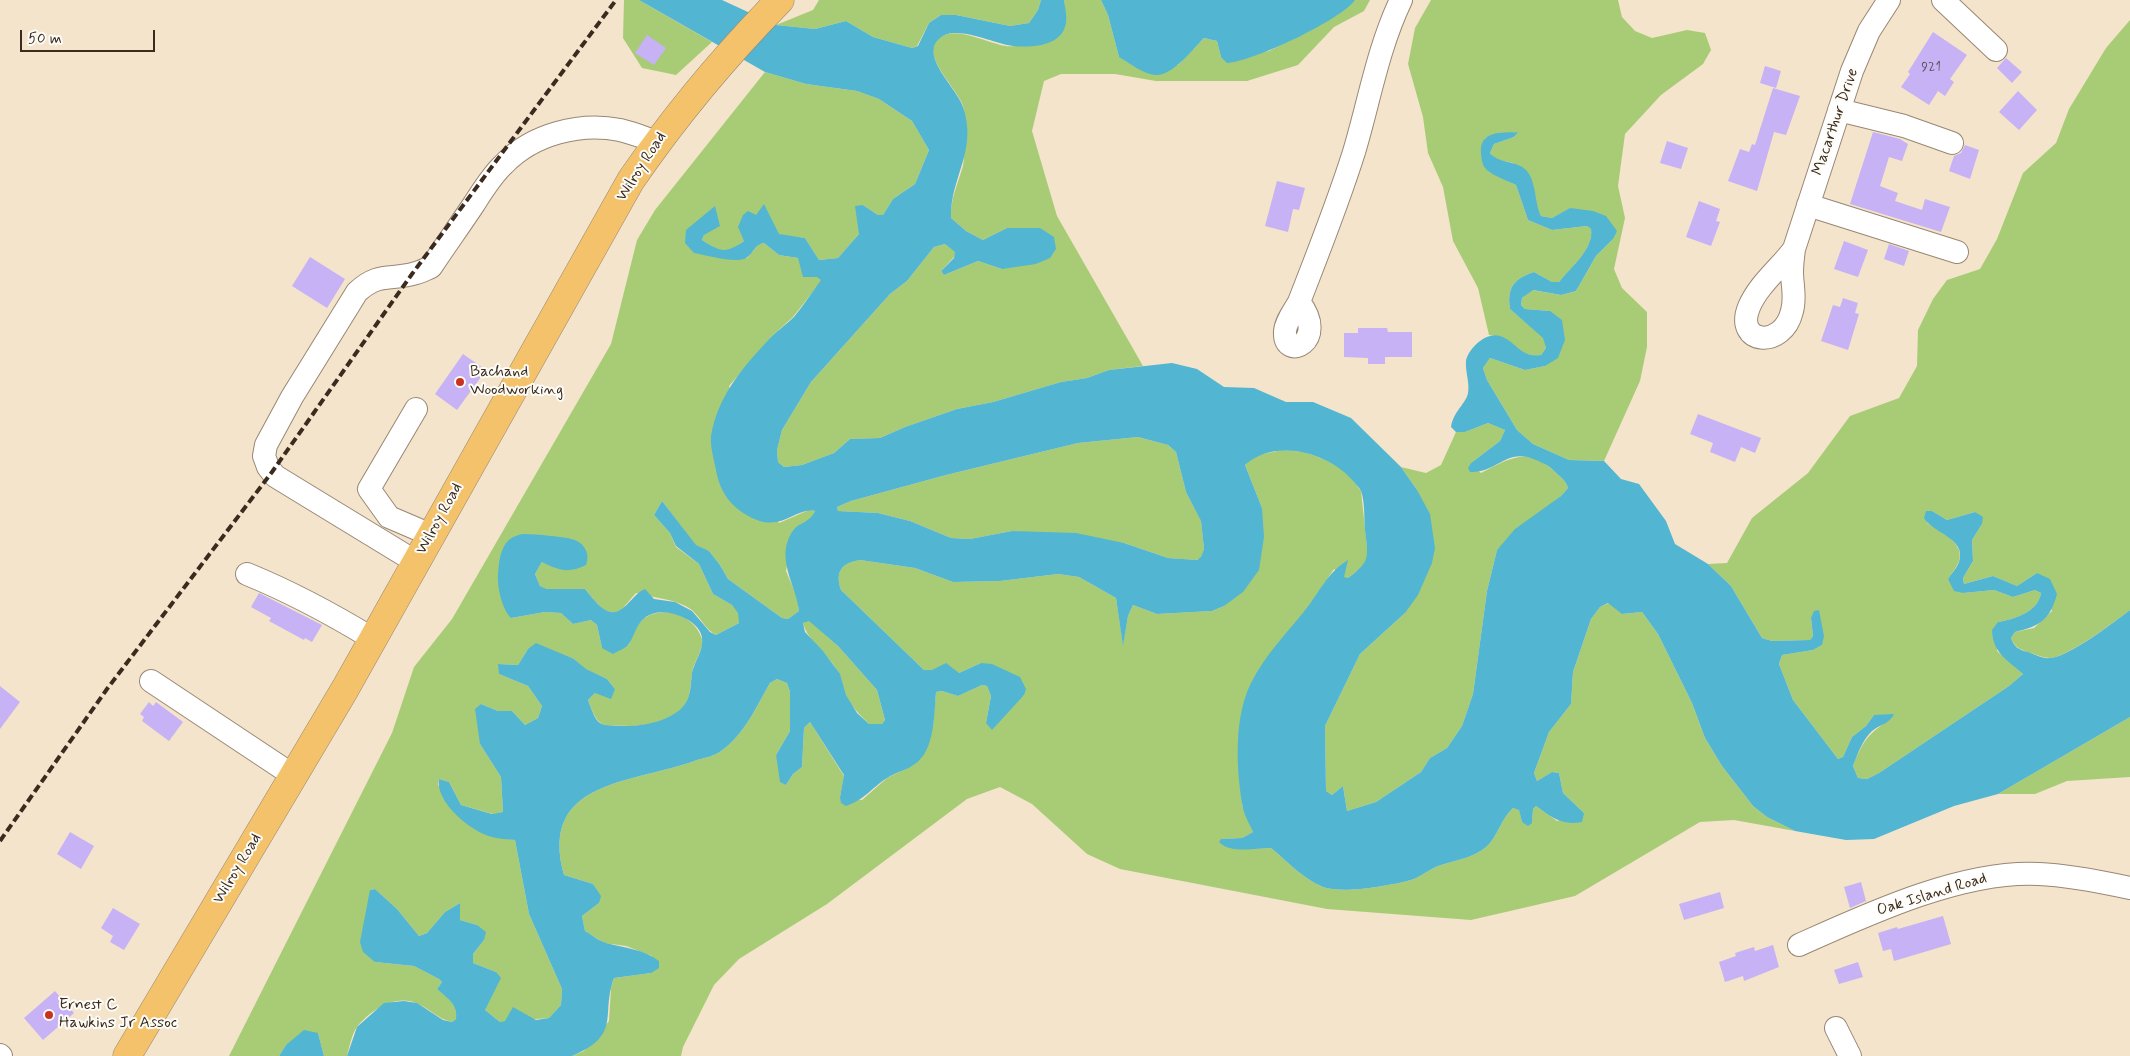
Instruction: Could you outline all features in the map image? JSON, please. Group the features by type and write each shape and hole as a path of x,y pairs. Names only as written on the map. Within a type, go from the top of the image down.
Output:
{"main road":[{"name":"Wilroy Road","path":"127,1056 294,776 373,639 631,180 685,105 778,2"}],"street":[{"path":"1299,302 1333,215 1354,153 1385,40 1401,0"},
{"name":"Macarthur Drive","path":"1794,249 1852,71 1862,47 1889,0"},
{"path":"1943,0 1996,50"},
{"path":"1839,110 1904,126 1952,143"},
{"path":"416,562 275,476 268,468 264,456 266,445 292,397 357,292 367,283 382,277 416,273 431,266 489,181 520,150 540,139 567,130 596,128 620,130 657,142"},
{"path":"1808,205 1957,252"},
{"path":"416,409 370,489 389,517 431,535"},
{"path":"247,574 330,613 373,639"},
{"path":"150,681 294,776"},
{"name":"Oak Island Road","path":"1799,945 1863,916 1980,878 2006,874 2040,874 2130,888"},
{"path":"1836,1028 1850,1056"}],"green space":[{"path":"624,0 639,0 712,42 676,75 642,68 623,38"},
{"path":"819,0 1041,0 1038,10 1029,23 1010,26 956,15 941,15 929,23 917,46 912,48 873,37 846,21 815,29 776,25 813,10"},
{"path":"1064,0 1101,0 1108,15 1119,57 1178,65 1204,38 1217,41 1221,57 1269,51 1313,29 1355,0 1370,0 1364,11 1334,27 1298,65 1247,81 1156,81 1115,74 1061,74 1044,81 1032,131 1057,216 1143,366 1109,370 1087,378 1061,382 993,402 957,409 880,438 850,439 834,453 802,465 784,467 778,462 777,450 782,430 811,382 890,294 907,281 934,247 945,244 956,252 954,257 941,271 944,275 978,261 1002,269 1007,228 983,240 966,231 951,218 953,198 964,162 964,110 960,98 934,57 933,47 937,39 955,33 973,36 1000,45 1014,46 1040,36 1066,22"},
{"path":"1431,0 1618,0 1622,17 1635,31 1652,38 1687,30 1705,33 1711,50 1703,64 1661,95 1625,134 1618,186 1625,218 1614,269 1622,288 1647,312 1647,347 1640,381 1604,461 1569,460 1533,444 1517,430 1487,380 1483,368 1490,358 1525,370 1545,366 1550,311 1525,309 1521,305 1522,298 1532,290 1561,295 1576,291 1596,256 1613,239 1571,208 1552,218 1541,216 1536,207 1533,184 1513,163 1495,159 1490,153 1494,144 1514,137 1517,132 1485,138 1489,172 1516,185 1528,220 1552,230 1587,226 1591,229 1589,244 1585,251 1559,282 1552,282 1534,272 1516,281 1511,290 1510,309 1544,338 1546,348 1541,355 1526,354 1504,339 1489,335 1478,288 1453,241 1443,187 1428,153 1423,117 1408,64 1415,28"},
{"path":"2130,20 2130,610 2091,638 2058,656 2045,658 2021,650 2014,644 2011,638 2015,632 2034,628 2052,611 2037,573 2017,586 1993,576 1964,584 1963,578 1973,561 1972,540 1982,524 1975,512 1947,520 1932,511 1927,523 1950,538 1958,548 1960,554 1959,561 1948,579 1963,593 1994,590 2013,597 2035,590 2041,593 2039,600 2031,610 2018,617 1998,622 1997,651 2023,674 2009,686 1879,773 1867,779 1858,778 1853,766 1860,750 1872,733 1892,718 1874,715 1866,726 1852,737 1843,757 1838,759 1793,700 1779,664 1782,655 1813,650 1822,645 1811,618 1813,636 1810,640 1772,641 1762,638 1731,586 1708,564 1727,563 1752,518 1808,473 1850,416 1899,398 1917,366 1918,330 1933,299 1947,280 1980,269 1997,239 2023,173 2056,143 2069,109 2106,48"},
{"path":"765,72 806,84 857,91 879,99 912,121 929,150 915,184 893,199 883,215 878,215 863,205 859,234 838,258 819,260 805,238 779,235 744,241 731,250 719,251 702,240 704,235 685,243 747,258 759,244 764,243 779,255 798,258 822,280 793,317 772,336 729,386 779,523 809,510 815,511 812,518 793,530 786,571 797,597 799,611 788,619 782,618 728,579 709,551 696,546 662,501 654,515 670,533 676,547 699,564 713,594 732,605 739,613 739,623 716,635 709,630 692,610 672,601 636,593 619,611 609,612 600,606 585,589 547,589 540,586 535,574 542,562 523,534 511,618 545,612 561,613 573,624 591,620 597,625 602,648 629,645 633,631 638,624 646,617 664,612 683,617 698,630 702,639 701,650 693,668 686,703 680,710 665,719 637,726 606,725 598,721 588,700 595,693 615,689 607,679 585,669 574,659 528,649 518,665 499,664 499,674 528,686 542,706 538,718 525,725 512,711 498,711 481,704 480,744 501,777 503,812 493,814 461,805 449,782 439,779 438,785 490,836 515,840 529,914 562,989 561,1005 549,1018 500,1022 485,1010 496,972 473,963 473,954 484,940 477,925 460,920 460,903 445,912 427,933 419,936 397,909 375,889 370,890 375,962 414,966 439,979 442,982 437,989 454,1005 456,1019 452,1022 447,1021 410,1001 393,1002 376,1009 362,1021 354,1033 347,1056 324,1056 318,1033 286,1045 279,1056 229,1056 392,733 414,667 452,619 611,344 637,240 655,210"},
{"path":"1488,423 1505,430 1500,441 1471,463 1481,473 1517,457 1535,458 1562,478 1568,488 1497,550 1487,591 1473,694 1462,726 1447,748 1430,758 1421,772 1376,802 1347,811 1343,786 1332,795 1326,791 1325,726 1360,654 1405,613 1417,490 1401,467 1426,473 1441,465 1456,432 1465,432"},
{"path":"1138,437 1168,445 1176,452 1186,492 1201,520 1204,549 1201,558 1196,560 1168,558 1124,543 1012,531 970,539 951,538 910,521 878,513 838,511 837,507 851,501 946,475 1078,443"},
{"path":"1282,450 1305,452 1328,461 1346,471 1361,491 1368,556 1362,567 1348,578 1343,578 1334,569 1308,607 1242,805 1253,832 1242,838 1221,839 1235,849 1271,848 1302,875 1316,884 1341,890 1377,887 1411,880 1438,866 1479,852 1490,843 1513,808 1519,809 1522,822 1532,823 1533,809 1536,806 1557,821 1584,813 1563,793 1559,773 1552,772 1537,781 1534,773 1549,732 1571,704 1573,672 1591,619 1600,607 1609,603 1623,614 1642,612 1658,634 1692,703 1705,738 1722,766 1753,806 1767,817 1795,831 1734,820 1700,822 1575,896 1471,920 1327,909 1120,869 1087,854 1032,804 1000,787 967,799 827,904 739,959 714,985 683,1047 681,1056 572,1056 584,1051 609,1021 611,988 614,978 651,973 652,956 626,946 604,943 585,931 582,916 599,903 593,884 564,875 560,843 565,820 578,803 597,791 620,782 719,753 737,737 755,711 770,683 777,679 787,683 790,692 790,731 776,755 786,785 793,774 802,767 804,728 810,722 844,776 840,797 862,800 887,778 915,764 933,726 936,692 942,691 958,696 982,685 987,686 991,696 986,723 1024,695 981,663 959,673 924,670 841,590 839,573 844,566 853,561 860,560 915,568 953,582 1000,581 1058,574 1079,577 1116,598 1123,644 1128,616 1133,605 1157,614 1212,611 1224,606 1262,508 1245,465 1254,456"},
{"path":"809,620 838,646 877,690 885,720 882,724 869,724 852,706 835,667 806,630 803,623"},
{"path":"2130,717 2130,777 2067,781 2035,794 1998,794"}],"water":[{"path":"639,0 722,0 776,25 815,29 846,21 873,37 912,48 918,46 929,23 941,15 956,15 1010,26 1029,23 1038,10 1041,0 1064,0 1066,23 1063,31 1059,37 1046,44 1038,46 1013,46 955,33 947,34 940,38 934,45 936,63 960,100 967,123 966,151 952,203 951,218 966,231 983,240 1007,228 1040,228 1054,237 1056,249 1050,258 1036,264 1002,269 978,261 944,275 941,271 954,258 955,252 945,244 934,247 907,281 890,294 811,382 782,430 777,450 778,462 784,467 802,465 834,453 850,439 880,438 957,409 993,402 1061,382 1087,378 1109,370 1172,363 1197,369 1224,387 1254,388 1286,402 1313,402 1351,418 1401,467 1417,490 1430,514 1435,548 1432,563 1418,595 1405,613 1360,654 1325,726 1326,791 1332,795 1343,786 1347,811 1376,802 1421,772 1430,758 1447,748 1462,726 1473,694 1487,591 1497,550 1515,529 1561,496 1568,488 1564,480 1549,467 1525,457 1509,458 1488,469 1470,472 1468,468 1471,463 1500,441 1505,430 1488,423 1465,432 1456,432 1451,427 1468,393 1467,356 1478,342 1495,335 1505,338 1528,354 1541,355 1546,348 1543,338 1510,309 1509,302 1513,285 1516,281 1534,272 1552,282 1559,282 1581,257 1589,244 1591,236 1591,229 1587,226 1552,230 1528,220 1516,185 1491,173 1483,163 1481,146 1487,137 1498,133 1518,132 1514,137 1494,144 1490,153 1498,159 1526,170 1534,186 1541,216 1552,218 1570,208 1593,211 1606,216 1617,231 1613,239 1596,256 1576,291 1561,295 1533,290 1522,298 1521,305 1525,309 1550,311 1562,320 1565,340 1558,358 1545,366 1525,370 1490,358 1483,368 1487,380 1517,430 1533,444 1569,460 1604,461 1621,479 1639,484 1666,521 1675,544 1708,564 1731,586 1762,638 1772,641 1810,640 1813,636 1811,618 1814,611 1819,610 1824,636 1822,645 1813,650 1782,655 1779,664 1793,700 1838,759 1843,757 1852,737 1866,726 1874,715 1894,714 1888,722 1872,731 1863,743 1853,766 1858,778 1867,779 1879,773 2009,686 2023,674 2006,660 1998,650 1992,630 1998,622 2018,617 2031,610 2039,600 2041,593 2035,590 2013,597 1994,590 1963,593 1954,591 1948,579 1959,562 1960,554 1958,547 1954,541 1928,523 1924,518 1926,511 1932,511 1947,520 1975,512 1983,517 1982,524 1972,540 1973,561 1963,578 1964,584 1993,576 2017,586 2037,573 2050,579 2057,594 2051,610 2037,624 2015,632 2011,638 2019,649 2044,658 2058,656 2079,646 2130,610 2130,717 1998,794 1954,806 1874,839 1846,840 1795,831 1767,817 1753,806 1722,766 1705,738 1692,703 1658,634 1642,612 1622,614 1608,603 1600,607 1591,619 1573,672 1571,704 1549,732 1534,773 1537,781 1552,772 1559,773 1563,793 1584,813 1582,822 1563,822 1536,806 1533,809 1532,823 1528,826 1522,822 1519,810 1513,808 1490,843 1479,852 1465,858 1438,866 1411,880 1398,883 1341,890 1323,887 1302,875 1271,848 1236,849 1224,846 1219,842 1221,839 1242,838 1253,832 1243,807 1238,773 1239,726 1245,696 1251,683 1270,654 1334,571 1348,560 1344,577 1348,578 1361,567 1367,553 1363,500 1360,490 1354,482 1344,472 1317,456 1287,450 1271,452 1257,457 1245,465 1262,508 1264,537 1259,570 1243,592 1224,606 1212,611 1157,614 1133,605 1128,616 1123,646 1116,598 1079,577 1058,574 1000,581 953,582 915,568 860,560 848,563 839,573 841,590 924,670 932,670 946,663 959,673 981,663 992,664 1020,677 1026,689 1024,695 992,730 986,723 991,696 987,686 982,685 958,696 942,691 936,692 934,721 930,741 922,758 912,766 881,782 864,797 846,806 841,803 840,797 844,775 810,722 804,728 802,767 793,774 786,785 780,782 776,755 790,731 790,692 787,683 777,679 770,683 755,711 737,737 719,753 620,782 597,791 578,803 565,820 560,843 564,875 593,884 601,896 599,903 582,916 585,931 603,942 640,951 659,961 659,968 651,973 614,978 610,991 607,1023 604,1032 598,1040 588,1048 572,1056 347,1056 357,1027 384,1003 404,1001 417,1003 443,1020 452,1022 456,1019 454,1005 437,989 442,982 439,979 414,966 375,962 363,952 360,942 370,890 375,889 397,909 419,936 427,933 445,912 460,903 460,920 477,925 486,932 484,940 473,954 473,963 496,972 501,978 485,1010 500,1022 505,1021 513,1007 536,1020 549,1018 561,1005 562,989 529,914 515,840 492,837 465,823 448,806 439,788 439,779 449,782 461,805 492,814 503,812 501,777 480,744 475,709 481,704 498,711 512,711 525,725 538,718 542,706 528,686 499,674 498,664 518,665 528,649 536,643 574,659 586,669 607,679 615,689 611,699 595,693 588,700 597,720 600,723 609,725 634,726 663,720 680,710 689,695 692,673 701,648 702,636 699,629 693,623 678,615 662,612 644,618 628,645 613,654 602,648 597,625 591,620 573,624 561,613 545,612 511,618 503,604 498,579 501,555 504,546 510,539 523,534 550,536 575,540 584,547 587,561 586,565 580,568 563,570 542,562 535,574 540,586 547,589 585,589 600,606 610,612 620,610 645,589 654,599 675,602 692,611 710,632 716,635 739,623 738,613 732,605 713,594 699,564 676,546 670,533 654,515 662,501 696,545 709,551 728,579 782,618 788,619 799,611 786,562 787,542 794,529 810,518 815,511 802,512 774,522 757,520 741,512 729,501 721,487 712,453 711,436 714,421 726,394 742,370 771,337 794,317 821,280 817,277 803,277 798,258 779,255 764,243 759,245 749,256 741,260 728,260 694,253 685,243 686,230 715,206 720,226 704,235 702,240 719,249 727,250 744,241 738,227 743,215 748,211 756,215 764,204 779,234 805,238 819,260 838,258 859,234 855,206 863,205 878,215 883,215 893,199 915,184 929,150 912,121 879,99 857,91 806,84 765,72","holes":["1138,437 1168,445 1176,452 1186,492 1201,521 1204,549 1201,557 1197,560 1168,558 1124,543 1076,533 1012,531 970,539 951,538 910,521 878,513 838,511 837,507 851,501 946,475 1078,443","809,621 838,646 877,690 885,720 882,724 869,724 857,713 846,695 840,674 823,651 805,632 803,623"]},
{"path":"1101,0 1355,0 1333,18 1295,39 1256,56 1227,63 1221,57 1217,41 1204,38 1171,70 1164,74 1153,75 1119,57 1108,15"},
{"path":"304,1030 318,1033 324,1056 279,1056 286,1045"}],"building":[{"path":"1933,32 1967,55 1950,79 1954,82 1945,96 1938,91 1929,105 1901,87"},
{"path":"647,35 666,48 654,65 635,53"},
{"path":"2006,58 2022,72 2012,83 1997,68"},
{"path":"1765,66 1781,71 1776,88 1760,83"},
{"path":"1773,88 1800,96 1786,135 1774,132 1757,191 1728,181 1740,149 1749,152 1752,144 1755,145"},
{"path":"2018,91 2037,110 2019,130 1999,112"},
{"path":"1873,132 1900,139 1908,144 1902,161 1889,157 1880,186 1898,193 1895,201 1922,210 1925,199 1950,207 1941,232 1850,204"},
{"path":"1667,141 1688,148 1681,169 1660,163"},
{"path":"1965,145 1979,150 1970,179 1949,171 1954,156 1961,153"},
{"path":"1277,181 1305,188 1299,210 1293,209 1288,232 1265,226"},
{"path":"1699,201 1720,209 1716,221 1720,222 1711,246 1686,237"},
{"path":"1844,241 1868,250 1858,277 1834,269"},
{"path":"1889,244 1909,251 1904,266 1884,259"},
{"path":"310,257 345,279 327,308 292,286"},
{"path":"1843,298 1858,303 1855,313 1859,314 1848,350 1821,341 1833,305 1840,307"},
{"path":"1358,328 1387,328 1388,332 1412,332 1412,357 1385,357 1385,364 1368,364 1368,358 1344,357 1344,333 1358,333"},
{"name":"Bachand Woodworking","path":"463,354 486,370 457,410 435,394"},
{"path":"1698,414 1761,438 1755,453 1741,447 1735,462 1710,452 1713,443 1690,434"},
{"path":"259,593 322,625 312,642 305,638 304,640 269,621 271,618 251,607"},
{"path":"0,686 20,702 0,729"},
{"path":"149,702 153,706 156,702 183,722 169,741 142,721 144,717 140,714"},
{"path":"70,832 94,846 81,869 57,854"},
{"path":"1861,882 1866,901 1850,908 1844,887"},
{"path":"1720,892 1724,908 1684,920 1679,904"},
{"path":"113,908 140,924 124,950 110,942 113,936 101,928"},
{"path":"1943,916 1951,944 1894,961 1891,949 1883,951 1878,933"},
{"path":"1773,945 1779,967 1744,981 1743,976 1725,982 1719,962 1736,956 1735,953 1754,947 1755,951"},
{"path":"1858,962 1863,977 1839,984 1834,970"},
{"name":"Ernest C Hawkins Jr Assoc","path":"55,991 74,1013 43,1040 24,1018"}],"railway":[{"path":"0,841 107,689 272,472 412,274 616,0"}],"place":[{"name":"Bachand Woodworking","path":"460,382"},
{"name":"Ernest C Hawkins Jr Assoc","path":"49,1015"}]}
